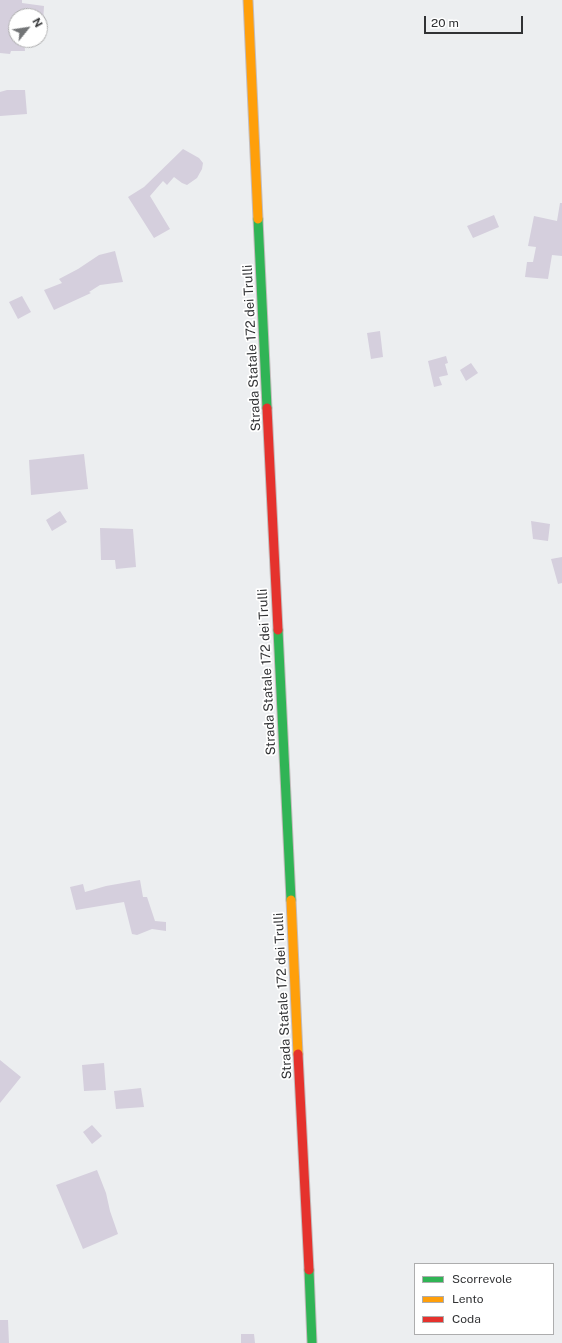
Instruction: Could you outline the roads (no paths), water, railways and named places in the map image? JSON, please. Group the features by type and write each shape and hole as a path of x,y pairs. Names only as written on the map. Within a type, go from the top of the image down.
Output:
{"main road":[{"name":"Strada Statale 172 dei Trulli","path":"248,0 312,1343"}]}
